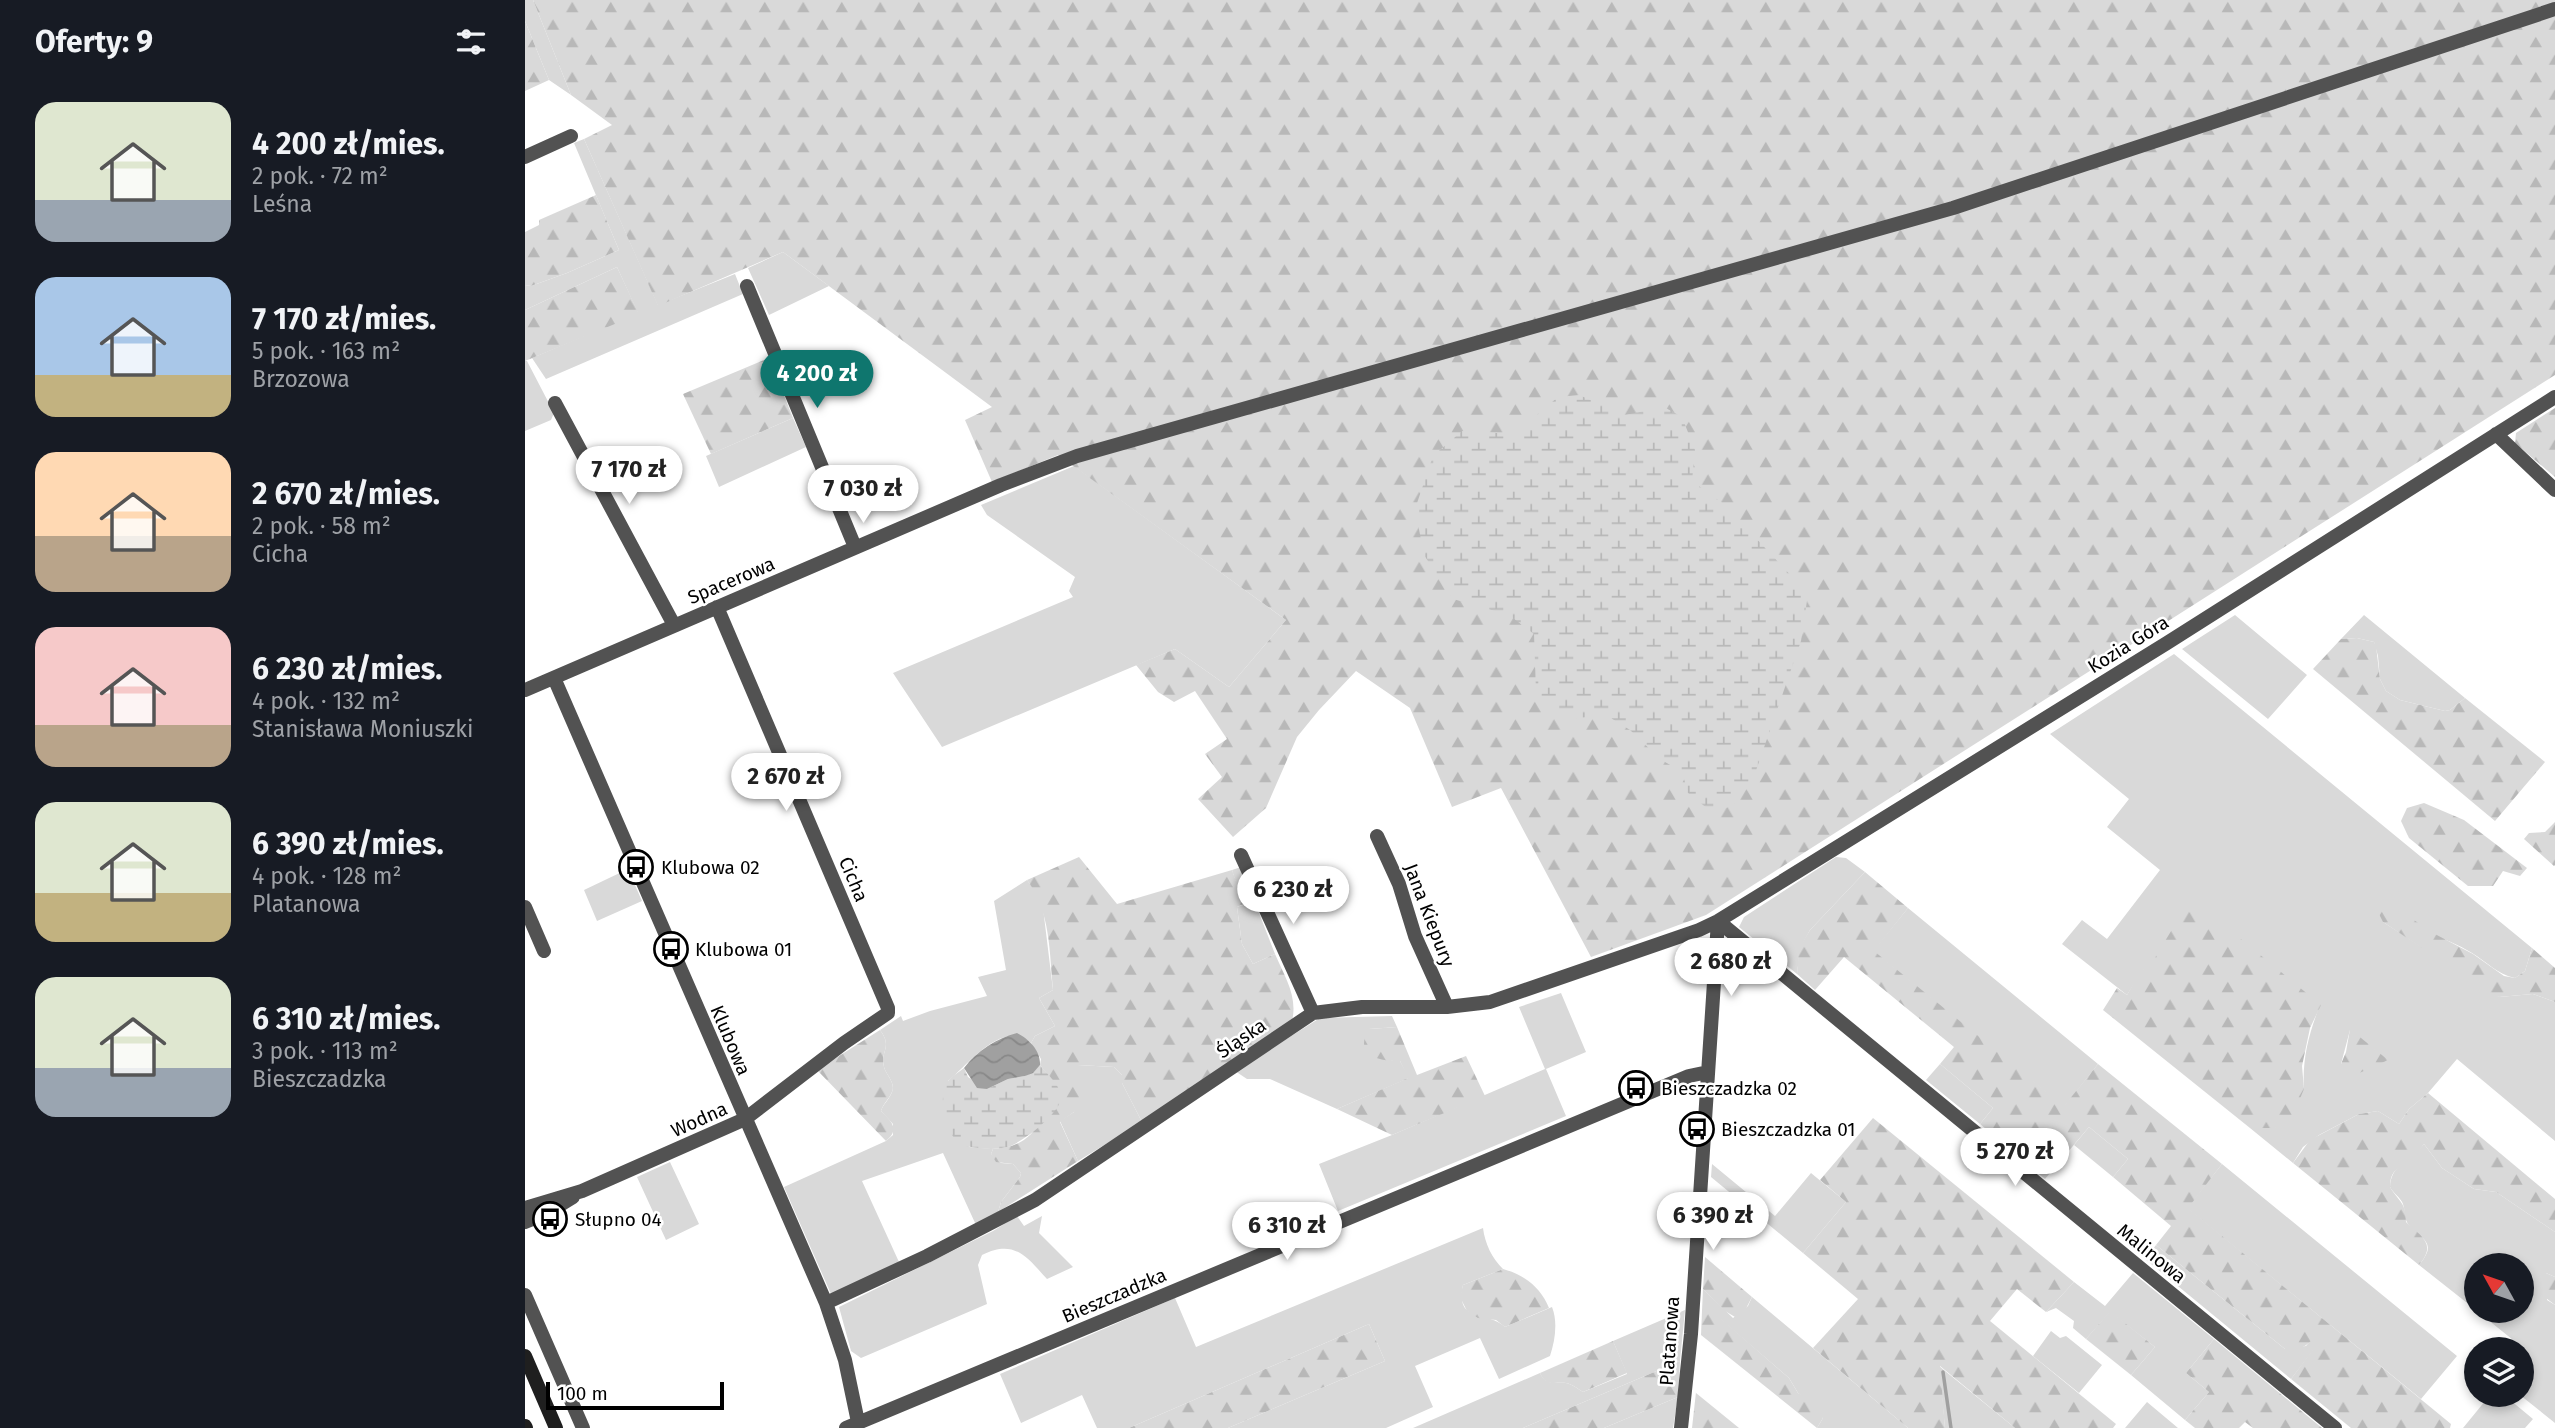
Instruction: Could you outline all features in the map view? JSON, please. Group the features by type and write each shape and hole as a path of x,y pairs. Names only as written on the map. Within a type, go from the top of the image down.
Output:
{"main road":[{"path":"525,1356 556,1428"}],"street":[{"name":"Spacerowa","path":"525,690 1001,485 1077,456 1953,208 2555,9"},
{"path":"525,157 572,136"},
{"path":"747,286 855,547"},
{"name":"Kozia Góra","path":"1718,921 2178,636 2555,397"},
{"path":"555,403 674,625"},
{"path":"2495,434 2555,490"},
{"name":"Cicha","path":"717,607 888,1013"},
{"name":"Klubowa","path":"554,678 827,1303 845,1360 852,1425"},
{"name":"Jana Kiepury","path":"1377,836 1399,884 1415,936 1447,1007"},
{"path":"1241,855 1313,1013"},
{"path":"525,906 544,951"},
{"name":"Śląska","path":"827,1303 927,1256 1035,1199 1313,1013 1362,1007 1470,1006 1500,999 1718,921"},
{"name":"Platanowa","path":"1681,1428 1691,1334 1718,921"},
{"name":"Malinowa","path":"1718,921 2335,1428"},
{"name":"Wodna","path":"525,1208 582,1191 745,1119 844,1043 888,1013"},
{"name":"Bieszczadzka","path":"852,1425 1689,1076 1708,1072"},
{"name":"Wodna","path":"525,1222 582,1191"},
{"path":"525,1296 583,1428"}],"green space":[{"path":"525,0 533,0 571,95 549,80 525,21"},
{"path":"533,0 2555,0 2555,375 1706,915 1591,957 1501,788 1452,807 1410,708 1356,671 1297,737 1266,808 1233,837 1198,799 1222,777 1205,754 1227,739 1195,691 1174,702 1158,692 1136,665 1175,649 1229,687 1286,620 1058,455 992,482 965,420 992,407 783,252 658,306 584,139 612,125 571,95"},
{"path":"525,21 549,80 525,91"},
{"path":"584,139 658,305 735,274 743,294 546,379 532,358 638,313 617,267 525,310 525,285 531,286 567,273 619,250 574,143"},
{"path":"596,195 619,250 567,273 531,286 525,285 525,232 539,225 539,220"},
{"path":"783,252 829,286 769,315 748,268"},
{"path":"617,267 639,314 525,361 525,310"},
{"path":"769,358 793,418 711,454 683,394"},
{"path":"525,361 554,413 551,420 525,431"},
{"path":"1579,395 1625,415 1664,407 1682,417 1695,450 1692,481 1726,506 1808,594 1801,641 1752,782 1733,805 1713,813 1688,793 1682,772 1660,759 1630,730 1606,715 1568,719 1536,692 1534,634 1509,615 1453,599 1424,555 1415,509 1433,456 1462,431 1514,434 1558,397"},
{"path":"2555,408 2555,477 2515,443 2516,433"},
{"path":"793,418 806,447 719,487 706,456"},
{"path":"1074,466 1286,620 1229,687 1175,649 942,747 893,673 1073,597 1069,591 1075,577 987,515 981,505"},
{"path":"2235,615 2307,675 2268,719 2182,649"},
{"path":"2364,615 2465,698 2445,711 2400,700 2386,691 2380,679 2374,642 2357,638 2341,639"},
{"path":"2357,638 2374,642 2380,679 2386,691 2400,700 2445,711 2465,698 2545,762 2495,821 2313,669 2341,639"},
{"path":"2174,654 2532,948 2525,971 2515,978 2497,971 2451,942 2418,930 2383,922 2499,997 2533,994 2555,1002 2555,1141 2457,1059 2428,1093 2409,1109 2399,1124 2378,1111 2359,1114 2319,1135 2303,1147 2293,1163 2250,1128 2275,1128 2304,1089 2307,1046 2320,1005 2146,972 2143,969 2127,995 2062,944 2082,920 2107,939 2160,870 2107,827 2129,799 2050,734","holes":["2350,1030 2387,1060 2379,1063 2341,1064"]},
{"path":"2424,803 2464,820 2527,868 2520,876 2503,871 2493,886 2468,886 2409,838 2401,821 2407,808"},
{"path":"2555,822 2554,866 2524,839 2529,833 2545,832"},
{"path":"1079,857 1117,904 1232,870 1244,904 1237,907 1242,944 1253,964 1275,954 1292,995 1292,1021 1142,1122 1122,1083 1122,1075 1114,1067 1078,1065 1086,1091 1074,1112 1060,1122 1078,1161 998,1212 1001,1202 1021,1173 1013,1164 996,1162 991,1154 993,1149 1008,1147 1028,1137 1041,1119 1055,1084 1040,1065 1041,1059 1031,1043 1035,1036 1055,1026 1039,998 1053,990 1049,947 1041,906 1027,880"},
{"path":"1836,857 1846,858 1865,872 1810,930 1800,948 1797,974 1739,927 1744,917"},
{"path":"1241,867 1275,954 1253,964 1242,944 1237,907 1243,905 1232,870"},
{"path":"628,869 642,901 597,921 584,890"},
{"path":"1865,872 1908,908 1874,951 2064,1106 2098,1064 2222,1164 2188,1208 2451,1424 2450,1428 2351,1428 2291,1379 2317,1344 2312,1340 2300,1348 2285,1349 2156,1245 2171,1226 2113,1177 2128,1159 2089,1127 2045,1179 1980,1124 1993,1108 1940,1064 1954,1047 1844,957 1815,990 1797,974 1799,948 1810,930"},
{"path":"1027,880 1038,895 1043,908 1053,990 1039,998 1055,1026 1035,1036 1031,1043 1020,1037 1009,1036 998,1040 976,1055 948,1081 969,1147 993,1149 991,1154 1001,1163 1013,1164 1021,1173 1020,1177 1001,1202 998,1212 976,1225 943,1153 862,1181 899,1262 831,1294 784,1187 886,1141 893,1135 893,1124 881,1111 893,1089 884,1067 886,1041 880,1030 901,1016 903,1021 987,996 978,977 1006,970 994,901"},
{"path":"2191,898 2321,1005 2310,1028 2302,1066 2304,1089 2289,1125 2250,1128 2103,1010 2117,988 2127,995 2142,968 2147,971"},
{"path":"2392,905 2504,976 2515,978 2525,971 2532,948 2555,968 2555,1002 2533,994 2499,997 2470,989 2422,948 2383,922 2379,914 2384,907"},
{"path":"1908,908 2098,1064 2064,1107 1873,951"},
{"path":"1561,993 1586,1052 1546,1069 1566,1116 1338,1211 1319,1164 1545,1069 1519,1007"},
{"path":"1392,1016 1397,1027 1369,1029 1392,1061 1400,1061 1409,1078 1337,1109 1270,1079 1247,1079 1235,1071 1320,1018"},
{"path":"1397,1027 1417,1075 1466,1056 1485,1096 1392,1135 1337,1109 1408,1078 1400,1061 1377,1058 1366,1051 1364,1045 1369,1029"},
{"path":"2350,1029 2388,1060 2355,1075 2345,1074 2341,1064"},
{"path":"880,1030 886,1041 884,1067 893,1085 881,1111 893,1126 893,1133 886,1141 817,1070"},
{"path":"1940,1064 1993,1108 1980,1124 1926,1080"},
{"path":"1040,1065 1056,1084 1061,1097 1060,1103 1048,1119 1031,1134 1007,1147 995,1149 958,1144 950,1131 943,1107 944,1091 950,1079 964,1068 968,1077 987,1089 1008,1079 1025,1076"},
{"path":"1078,1065 1114,1067 1122,1075 1122,1083 1142,1122 1078,1161 1060,1121 1074,1112"},
{"path":"2428,1093 2555,1199 2555,1232 2496,1192 2474,1189 2442,1168 2424,1144 2394,1173 2390,1181 2390,1187 2403,1206 2406,1222 2422,1237 2427,1246 2427,1252 2419,1265 2293,1163 2310,1140 2359,1114 2378,1111 2399,1124 2409,1109"},
{"path":"1873,1118 2074,1282 2046,1312 2017,1289 1990,1321 2116,1424 2113,1428 2015,1428 1940,1366 1945,1428 1908,1428 1813,1348 1858,1299 1803,1253 1846,1202 1820,1180"},
{"path":"2089,1127 2128,1159 2113,1177 2074,1145"},
{"path":"2424,1144 2442,1168 2474,1189 2496,1192 2555,1232 2555,1277 2546,1273 2547,1300 2555,1305 2555,1423 2534,1406 2534,1337 2509,1337 2492,1323 2534,1323 2534,1253 2464,1253 2464,1301 2419,1265 2428,1249 2427,1244 2410,1226 2405,1218 2402,1202 2390,1187 2394,1173"},
{"path":"670,1162 699,1224 666,1240 637,1177"},
{"path":"1712,1164 1775,1216 1811,1173 1846,1202 1803,1253 1711,1177"},
{"path":"2222,1164 2457,1356 2421,1399 2187,1208"},
{"path":"1017,1216 1024,1226 1042,1216 1039,1233 1073,1267 1047,1279 1019,1252 1011,1249 993,1250 982,1255 978,1265 987,1304 861,1358 851,1351 839,1307 993,1231"},
{"path":"1483,1228 1485,1240 1503,1269 1463,1285 1464,1306 1468,1311 1505,1327 1552,1307 1555,1332 1550,1356 1499,1379 1480,1338 1415,1366 1433,1407 1386,1428 1228,1428 1385,1361 1369,1324 1129,1428 1097,1428 1082,1395 1021,1423 1000,1374 1175,1298 1196,1347"},
{"path":"2156,1245 2285,1349 2306,1346 2312,1339 2318,1344 2291,1379 2145,1259"},
{"path":"1705,1257 1752,1297 1740,1320 1725,1311 1703,1289"},
{"path":"1503,1269 1531,1283 1542,1294 1549,1308 1505,1327 1496,1320 1478,1318 1467,1311 1460,1297 1463,1285"},
{"path":"2133,1273 2214,1339 2186,1373 2209,1392 2185,1420 2131,1375 2155,1347 2110,1312 2086,1339 2073,1328 2074,1321 2056,1308 2046,1312 2074,1282 2105,1306"},
{"path":"2546,1273 2555,1277 2555,1305 2534,1289 2534,1281"},
{"path":"1703,1289 1733,1318 1748,1306 1752,1297 1908,1428 1817,1428 1823,1418 1807,1399 1798,1393 1789,1378 1711,1311 1702,1311"},
{"path":"1685,1310 1680,1361 1523,1428 1413,1428 1540,1373 1548,1382 1568,1384 1583,1392 1627,1374 1613,1341"},
{"path":"1711,1310 1789,1378 1798,1393 1820,1406 1823,1418 1817,1428 1701,1335 1702,1311"},
{"path":"2110,1311 2155,1347 2131,1375 2086,1339"},
{"path":"1369,1324 1385,1361 1228,1428 1129,1428"},
{"path":"2051,1331 2060,1338 2066,1336 2102,1365 2079,1393 2033,1356"},
{"path":"2214,1339 2322,1428 2253,1428 2245,1422 2239,1428 2195,1428 2185,1420 2209,1392 2186,1373"},
{"path":"1613,1341 1627,1373 1583,1392 1568,1384 1547,1382 1540,1373"},
{"path":"1680,1361 1678,1397 1604,1428 1523,1428"},
{"path":"1939,1366 2015,1428 1945,1428"},
{"path":"1696,1393 1739,1428 1692,1428"},
{"path":"1678,1397 1673,1428 1604,1428"},
{"path":"2147,1402 2178,1428 2125,1428"},
{"path":"2480,1407 2518,1407 2533,1419 2525,1428 2463,1428"}],"water":[{"path":"1017,1033 1033,1046 1039,1055 1040,1065 1033,1073 1025,1076 1008,1079 987,1089 977,1088 964,1068 988,1046"}],"waterway":[{"path":"1943,1372 1951,1428"}],"place":[{"name":"Klubowa 02","path":"636,867"},
{"name":"Klubowa 01","path":"671,949"},
{"name":"Bieszczadzka 02","path":"1636,1088"},
{"name":"Bieszczadzka 01","path":"1697,1129"},
{"name":"Słupno 04","path":"550,1219"}]}
